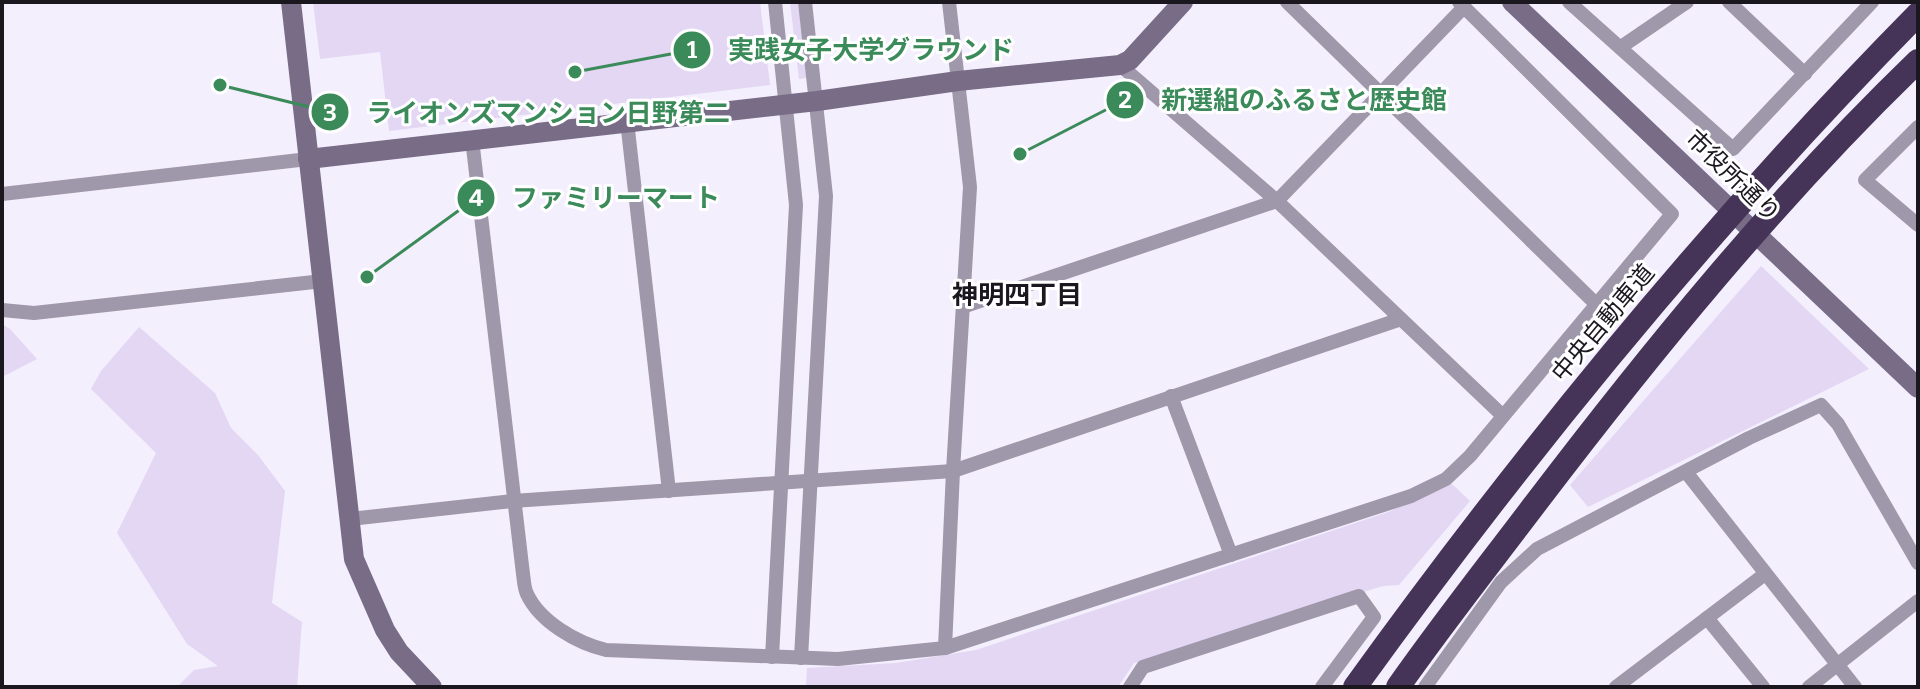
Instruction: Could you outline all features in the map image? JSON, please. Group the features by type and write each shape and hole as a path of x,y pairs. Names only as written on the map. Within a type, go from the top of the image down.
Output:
{"highway":[{"name":"中央自動車道","path":"1355,687 1541,442 1705,245 1858,75 1918,14"},
{"path":"1398,687 1647,360 1784,202 1918,61"}],"street":[{"path":"291,2 354,559 385,630 399,652 432,687"},
{"path":"772,657 796,205 775,2"},
{"path":"801,658 826,196 805,2"},
{"path":"945,648 970,187 949,2"},
{"path":"2,194 817,101 958,81 1120,65 1130,60 1183,2"},
{"path":"1287,2 1596,304"},
{"name":"市役所通り","path":"1512,2 1918,388"},
{"path":"1569,2 1733,149 1872,2"},
{"path":"1621,47 1687,2"},
{"path":"1729,2 1805,74"},
{"path":"472,139 513,501 527,593 558,627 587,645 606,650 838,659 945,648 1411,496 1446,479 1470,456 1672,214 1462,5 1277,201 965,306"},
{"path":"1120,65 1277,201 1502,415"},
{"path":"627,121 669,491"},
{"path":"1918,127 1865,180 1918,225"},
{"path":"2,310 34,313 323,281"},
{"path":"350,519 513,501 953,471 1401,319"},
{"path":"1171,396 1231,555"},
{"path":"1425,687 1501,582 1537,549 1749,438 1821,405 1838,424 1918,563"},
{"path":"1686,472 1855,687"},
{"path":"1616,687 1765,574"},
{"path":"1130,687 1143,667 1359,596 1374,617 1322,687"},
{"path":"1809,687 1918,601"},
{"path":"1707,618 1763,687"}],"shaded area":[{"path":"313,2 760,2 770,85 389,131 380,52 320,59"},
{"path":"790,2 798,2 807,78 799,79"},
{"path":"1761,266 1869,369 1588,507 1570,485"},
{"path":"2,324 37,359 2,377"},
{"path":"139,327 215,393 231,428 258,455 285,491 272,603 302,622 297,687 177,687 194,670 218,666 187,644 117,533 156,453 91,389 101,371"},
{"path":"1452,484 1470,501 1399,585 1383,586 1134,663 1118,687 806,687 807,668 896,663 976,650 1388,512"}],"place":[{"name":"実践女子大学グラウンド","path":"575,72"},
{"name":"ライオンズマンション日野第二","path":"220,85"},
{"name":"新選組のふるさと歴史館","path":"1020,154"},
{"name":"ファミリーマート","path":"367,277"}],"district":[{"name":"神明四丁目","path":"1017,295"}]}
